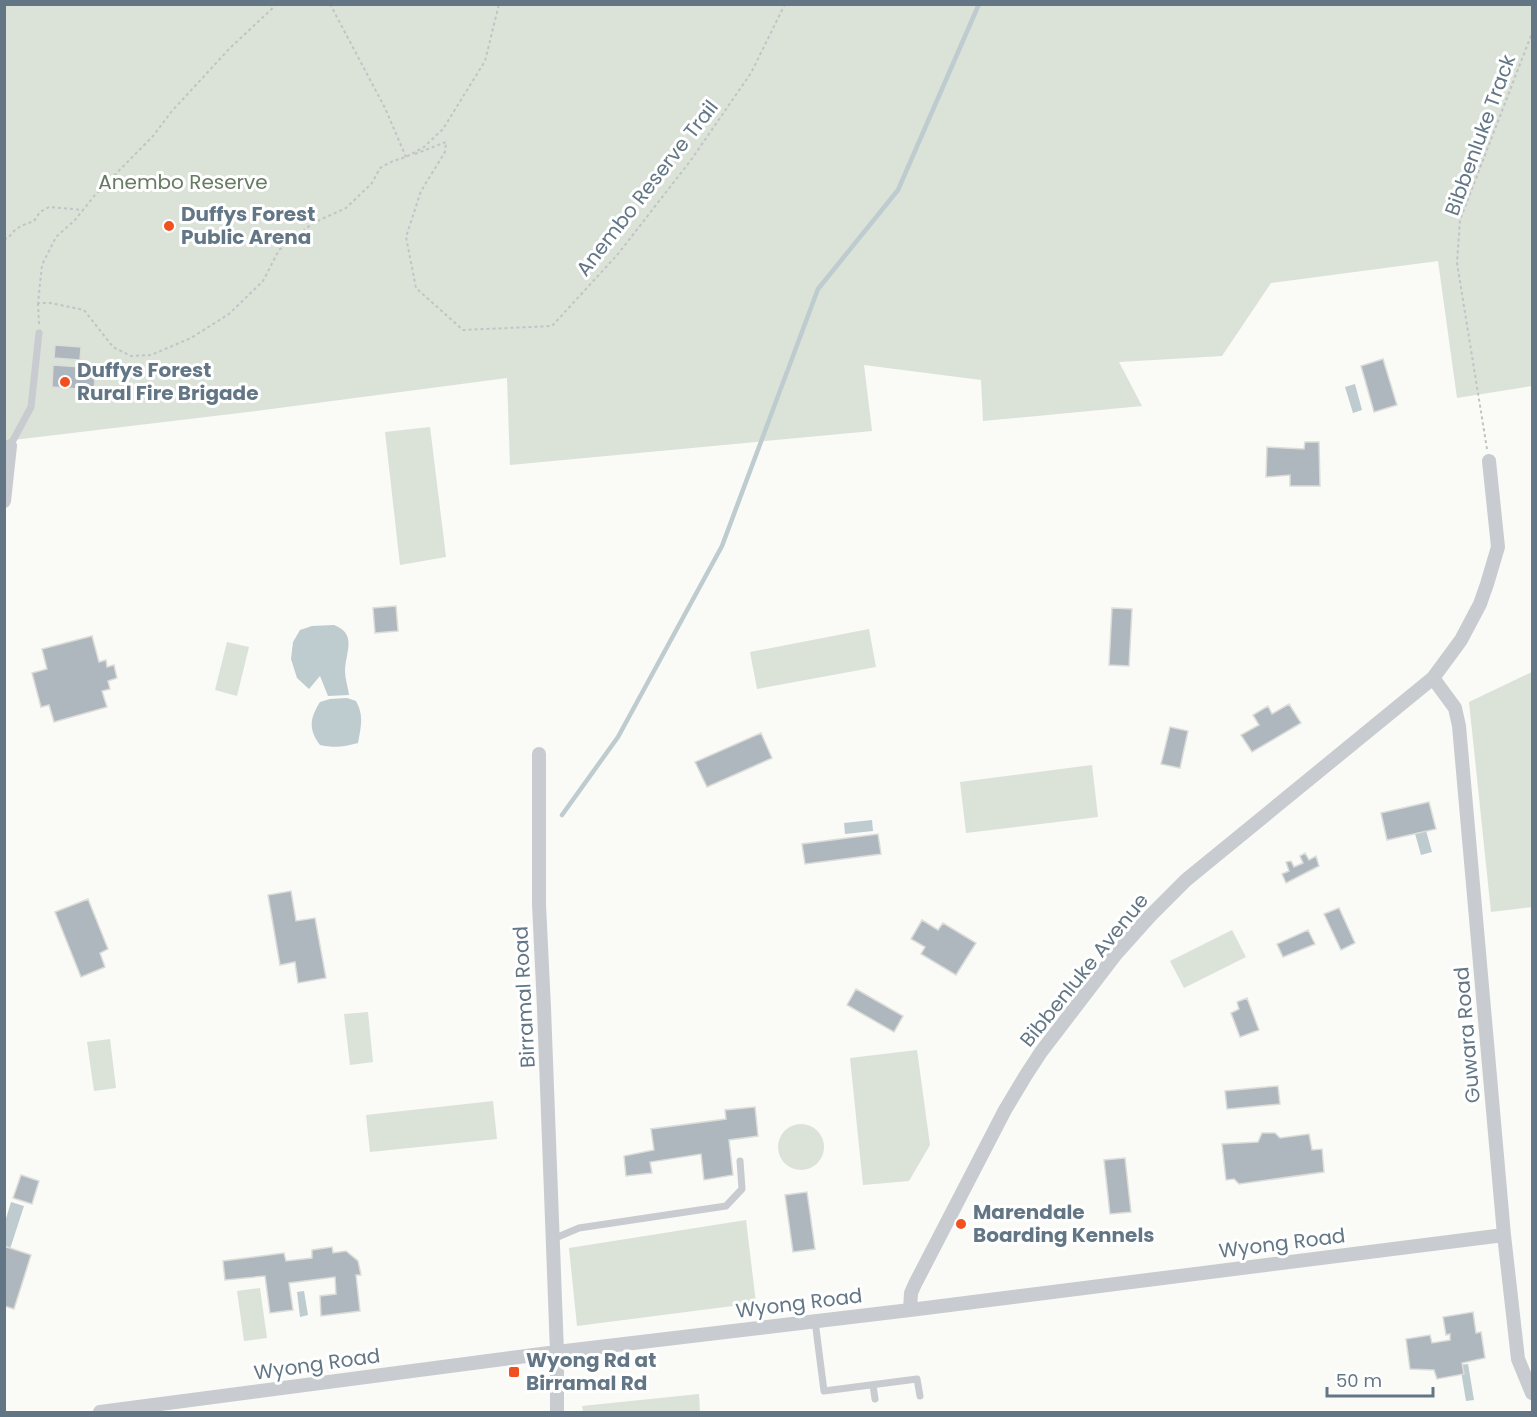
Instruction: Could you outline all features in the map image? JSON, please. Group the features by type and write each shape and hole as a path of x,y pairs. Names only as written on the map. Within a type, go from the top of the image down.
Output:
{"street":[{"path":"4,501 10,447"},
{"name":"Bibbenluke Avenue","path":"910,1310 915,1284 1005,1110 1041,1052 1116,954 1186,880 1433,678 1461,640 1480,604 1498,547 1489,461"},
{"name":"Guwara Road","path":"1433,678 1455,708 1459,726 1504,1235 1518,1359 1533,1393"},
{"name":"Birramal Road","path":"539,754 539,904 557,1352 557,1413"},
{"name":"Wyong Road","path":"100,1413 557,1352 1504,1235"}],"lane":[{"path":"10,447 31,407 39,333"},
{"path":"553,1239 579,1228 726,1206 742,1189 740,1161"},
{"path":"815,1321 824,1391 917,1379 920,1396"},
{"path":"873,1385 875,1399"}],"path":[{"path":"39,333 38,303 42,265 56,237 75,220 94,195 153,135 230,48 277,4"},
{"path":"330,4 385,108 406,157"},
{"name":"Anembo Reserve Trail","path":"406,157 424,147 443,129 464,96 485,61 499,4"},
{"name":"Anembo Reserve Trail","path":"38,303 51,303 84,310 113,347 131,356 151,355 191,338 229,314 263,281 279,250 314,223 346,208 372,183 380,168 446,142 445,152 421,191 406,237 416,288 463,330 552,326 618,254 691,160 751,73 785,4"},
{"name":"Bibbenluke Track","path":"1489,461 1457,263 1460,220 1533,33"},
{"path":"4,239 21,226 34,221 40,212 49,207 83,210"}],"green space":[{"name":"Anembo Reserve","path":"4,5 1532,5 1532,386 1457,398 1438,261 1271,283 1222,356 1119,362 1142,406 983,421 981,380 864,365 872,431 510,465 507,378 5,441"},
{"path":"430,427 446,557 400,565 385,432"},
{"path":"869,629 876,667 757,689 750,652"},
{"path":"227,642 249,647 237,696 215,690"},
{"path":"1532,672 1532,907 1491,912 1469,702"},
{"path":"1092,765 1098,817 966,833 960,782"},
{"path":"1232,930 1246,957 1184,988 1170,961"},
{"path":"368,1012 373,1062 350,1065 344,1014"},
{"path":"110,1039 116,1088 94,1091 87,1042"},
{"path":"917,1050 930,1145 909,1181 863,1185 850,1058"},
{"path":"493,1101 497,1139 370,1152 366,1115"},
{"path":"801,1124 810,1125 817,1131 823,1138 823,1156 817,1163 810,1169 801,1170 792,1169 785,1163 779,1156 778,1147 779,1138 785,1131 792,1125"},
{"path":"746,1220 756,1303 577,1326 569,1248"},
{"path":"260,1288 267,1338 244,1341 237,1291"},
{"path":"699,1394 700,1412 583,1412 582,1406"}],"shaded area":[{"path":"1355,384 1362,410 1353,413 1345,387"},
{"path":"334,625 346,633 348,639 345,677 349,695 328,696 320,676 309,689 297,678 291,659 293,642 300,630 312,626"},
{"path":"347,698 356,701 360,711 361,726 358,743 339,747 320,745 312,729 312,718 320,702"},
{"path":"872,820 873,831 845,834 844,823"},
{"path":"1425,827 1432,852 1421,855 1414,830"},
{"path":"11,1202 24,1206 10,1249 5,1247 5,1222"},
{"path":"304,1291 308,1315 300,1317 297,1292"},
{"path":"1468,1364 1474,1400 1466,1401 1460,1365"}],"building":[{"path":"55,345 81,347 80,360 54,358"},
{"path":"1383,359 1397,405 1374,412 1361,366"},
{"path":"53,365 96,368 94,390 52,387"},
{"path":"1305,442 1319,442 1320,486 1290,486 1290,475 1266,477 1267,447 1304,449"},
{"path":"396,606 398,631 375,633 373,608"},
{"path":"1112,608 1132,609 1129,666 1109,665"},
{"path":"92,636 99,662 106,660 107,667 114,665 117,678 108,681 110,689 102,691 107,707 54,722 49,705 41,707 32,673 47,669 42,649"},
{"path":"1289,704 1301,723 1252,752 1241,735 1259,725 1253,715 1268,706 1272,714"},
{"path":"1170,727 1188,731 1180,768 1161,764"},
{"path":"761,733 772,758 707,787 695,762"},
{"path":"1429,802 1436,829 1387,840 1381,813"},
{"path":"878,834 881,854 805,864 802,844"},
{"path":"1305,853 1309,860 1316,856 1319,866 1286,883 1282,874 1289,871 1286,862 1291,861 1294,867 1303,863 1300,856"},
{"path":"291,891 296,921 315,918 326,978 298,983 295,962 280,965 268,895"},
{"path":"88,899 108,949 100,953 105,967 81,977 55,912"},
{"path":"1339,908 1355,943 1341,950 1324,914"},
{"path":"922,920 938,930 943,923 976,943 956,975 921,954 925,947 911,939"},
{"path":"1308,930 1315,944 1283,957 1277,944"},
{"path":"856,989 903,1016 894,1032 847,1005"},
{"path":"1247,998 1259,1030 1240,1037 1231,1013 1239,1009 1237,1002"},
{"path":"1278,1086 1280,1104 1227,1109 1225,1091"},
{"path":"755,1107 758,1136 729,1140 733,1175 704,1180 701,1154 650,1162 652,1173 626,1176 624,1156 654,1150 651,1129 726,1119 725,1110"},
{"path":"1262,1133 1275,1133 1280,1138 1309,1134 1312,1150 1322,1149 1324,1172 1239,1184 1234,1179 1226,1180 1222,1144 1258,1142"},
{"path":"1125,1158 1131,1212 1110,1214 1104,1160"},
{"path":"21,1175 39,1181 32,1204 13,1198"},
{"path":"807,1192 815,1249 793,1252 785,1195"},
{"path":"4,1246 31,1255 14,1309 4,1306"},
{"path":"332,1247 333,1253 346,1251 358,1261 361,1275 356,1275 360,1311 321,1316 320,1296 336,1294 335,1277 289,1283 293,1310 270,1313 265,1276 225,1280 223,1261 284,1253 286,1261 312,1258 312,1250"},
{"path":"1473,1312 1476,1333 1481,1332 1485,1358 1462,1363 1464,1374 1437,1379 1434,1370 1410,1369 1406,1339 1430,1335 1432,1343 1450,1340 1450,1334 1446,1335 1443,1317"}],"waterway":[{"path":"562,815 618,737 722,546 818,289 898,190 979,4"}],"place":[{"name":"Duffys Forest Public Arena","path":"169,226"},
{"name":"Duffys Forest Rural Fire Brigade","path":"65,382"},
{"name":"Marendale Boarding Kennels","path":"961,1224"},
{"name":"Wyong Rd at Birramal Rd","path":"514,1372"}]}
